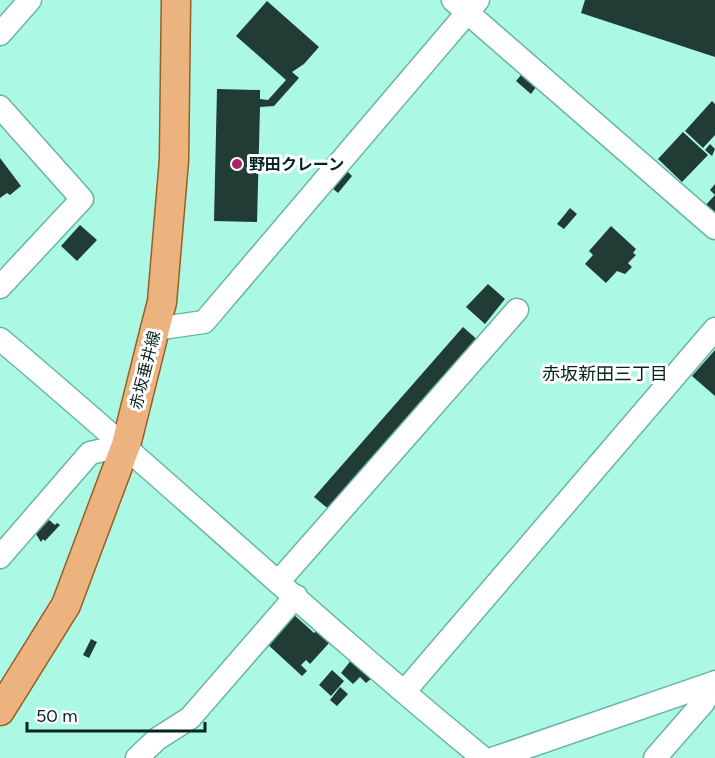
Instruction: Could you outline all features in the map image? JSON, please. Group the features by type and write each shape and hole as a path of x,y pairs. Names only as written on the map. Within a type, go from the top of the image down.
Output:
{"main road":[{"name":"赤坂垂井線","path":"0,711 66,605 126,445 162,302 174,160 176,0"}],"street":[{"path":"0,34 30,0"},
{"path":"155,329 204,322 466,4 715,228"},
{"path":"0,107 82,199 0,287"},
{"path":"279,580 517,310"},
{"path":"404,692 715,329"},
{"path":"0,339 126,445 472,755"},
{"path":"0,557 90,453 126,445"},
{"path":"137,758 158,739 190,718 296,596"},
{"path":"495,758 714,683"},
{"path":"655,758 703,704 714,683"}],"building":[{"path":"585,0 715,0 715,57 581,13"},
{"name":"野田クレーン","path":"267,1 319,47 304,64 292,72 299,78 274,106 260,107 257,222 214,221 217,89 260,90 260,99 268,100 286,80 236,36"},
{"path":"521,75 536,87 531,94 516,81"},
{"path":"712,101 715,104 715,135 703,148 685,131"},
{"path":"683,132 708,155 682,182 658,159"},
{"path":"710,144 715,149 712,156 705,150"},
{"path":"0,158 21,186 10,195 7,193 0,198"},
{"path":"346,170 352,176 338,193 331,187"},
{"path":"715,184 715,195 710,190"},
{"path":"715,195 715,217 704,207"},
{"path":"570,208 577,214 564,229 557,224"},
{"path":"80,225 97,240 77,261 61,246"},
{"path":"611,226 636,249 633,253 636,255 628,263 632,267 625,274 617,271 606,283 585,264 593,255 589,251"},
{"path":"488,284 505,299 485,324 466,307"},
{"path":"463,327 480,342 331,511 314,497"},
{"path":"715,350 715,396 692,376"},
{"path":"49,520 55,525 57,523 60,525 45,541 43,539 41,542 36,534"},
{"path":"292,613 314,633 317,630 330,642 310,664 306,660 301,665 307,671 302,676 265,642"},
{"path":"91,639 97,642 89,658 83,655"},
{"path":"352,659 372,678 366,683 360,677 353,684 341,673"},
{"path":"332,670 344,681 331,696 319,685"},
{"path":"340,687 348,694 337,706 330,700"}],"place":[{"name":"野田クレーン","path":"237,164"}],"district":[{"name":"赤坂新田三丁目","path":"605,374"}]}
